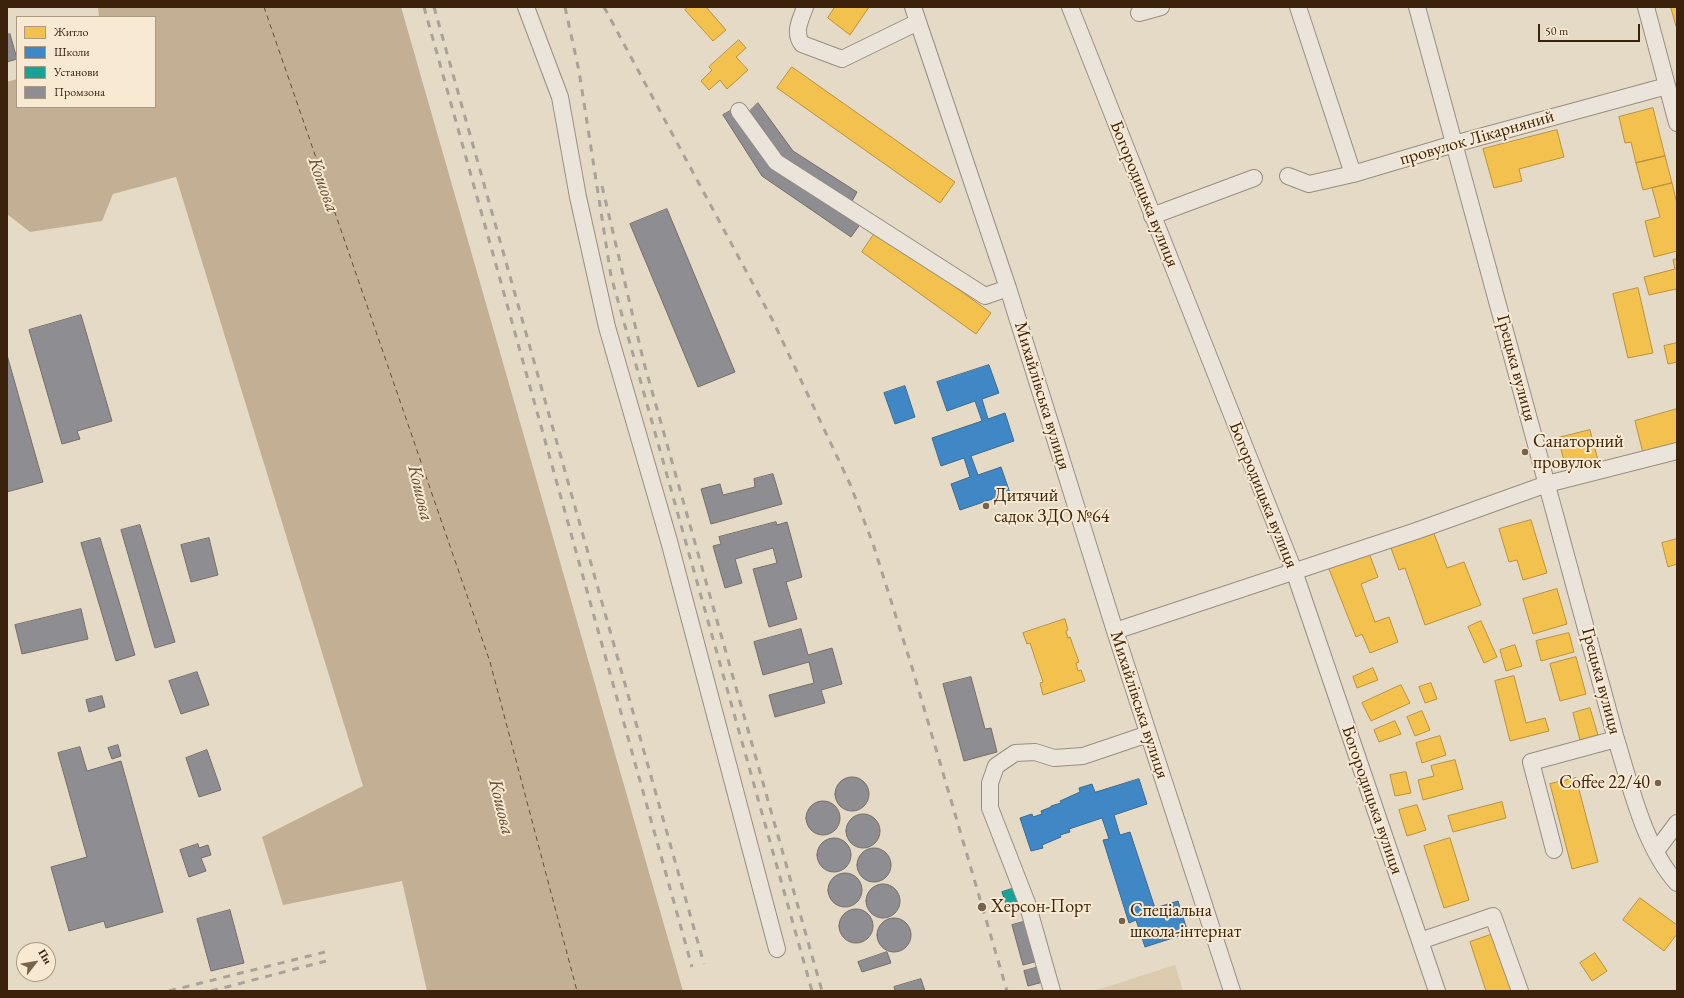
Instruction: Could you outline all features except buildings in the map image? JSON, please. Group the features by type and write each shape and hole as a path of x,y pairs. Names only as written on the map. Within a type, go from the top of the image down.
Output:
{"street":[{"path":"526,7 560,97 578,197 607,327 668,541 777,949"},
{"path":"805,7 797,32 798,39 802,44 842,59 916,14"},
{"name":"Богородицька вулиця","path":"1070,7 1294,571 1437,991"},
{"path":"1139,13 1161,7"},
{"path":"1298,7 1353,174"},
{"name":"Грецька вулиця","path":"1417,7 1616,738 1641,820 1656,851 1671,877 1677,883"},
{"path":"1646,7 1677,123"},
{"name":"Михайлівська вулиця","path":"916,14 1008,288 1115,631 1232,991"},
{"name":"провулок Лікарняний","path":"1288,176 1308,184 1353,174 1454,144 1667,86"},
{"path":"739,111 776,162 985,296 1008,288"},
{"path":"1152,216 1254,178"},
{"path":"1115,631 1416,531 1547,484 1677,451"},
{"path":"1052,991 1027,903 990,808 990,783 996,766 1015,753 1035,752 1054,758 1083,756 1148,734"},
{"path":"1554,850 1531,762 1616,738"},
{"path":"1656,851 1677,823"},
{"path":"1420,941 1493,916 1520,991"}],"shaded area":[{"path":"1175,965 1183,991 1094,991"}],"water":[{"name":"Кошова","path":"98,7 401,7 683,991 427,991 402,881 283,905 262,837 363,786 176,177 113,194 102,221 30,232 7,214 7,82 16,79 16,108 156,108 156,16 99,16"}],"ferry route":[{"path":"264,7 490,662 577,991"}],"railway":[{"path":"424,7 692,967"},
{"path":"434,7 704,964"},
{"path":"565,7 579,71 611,276 812,991"},
{"path":"604,7 773,321 850,484 873,544 911,664 1007,991"},
{"path":"602,186 644,363 822,991"},
{"path":"169,991 325,952"},
{"path":"211,991 326,961"}],"place":[{"name":"Санаторний провулок","path":"1525,452"},
{"name":"Дитячий садок ЗДО №64","path":"986,506"},
{"name":"Coffee 22/40","path":"1658,783"},
{"name":"Херсон-Порт","path":"982,907"},
{"name":"Спеціальна школа-інтернат","path":"1122,921"}]}
